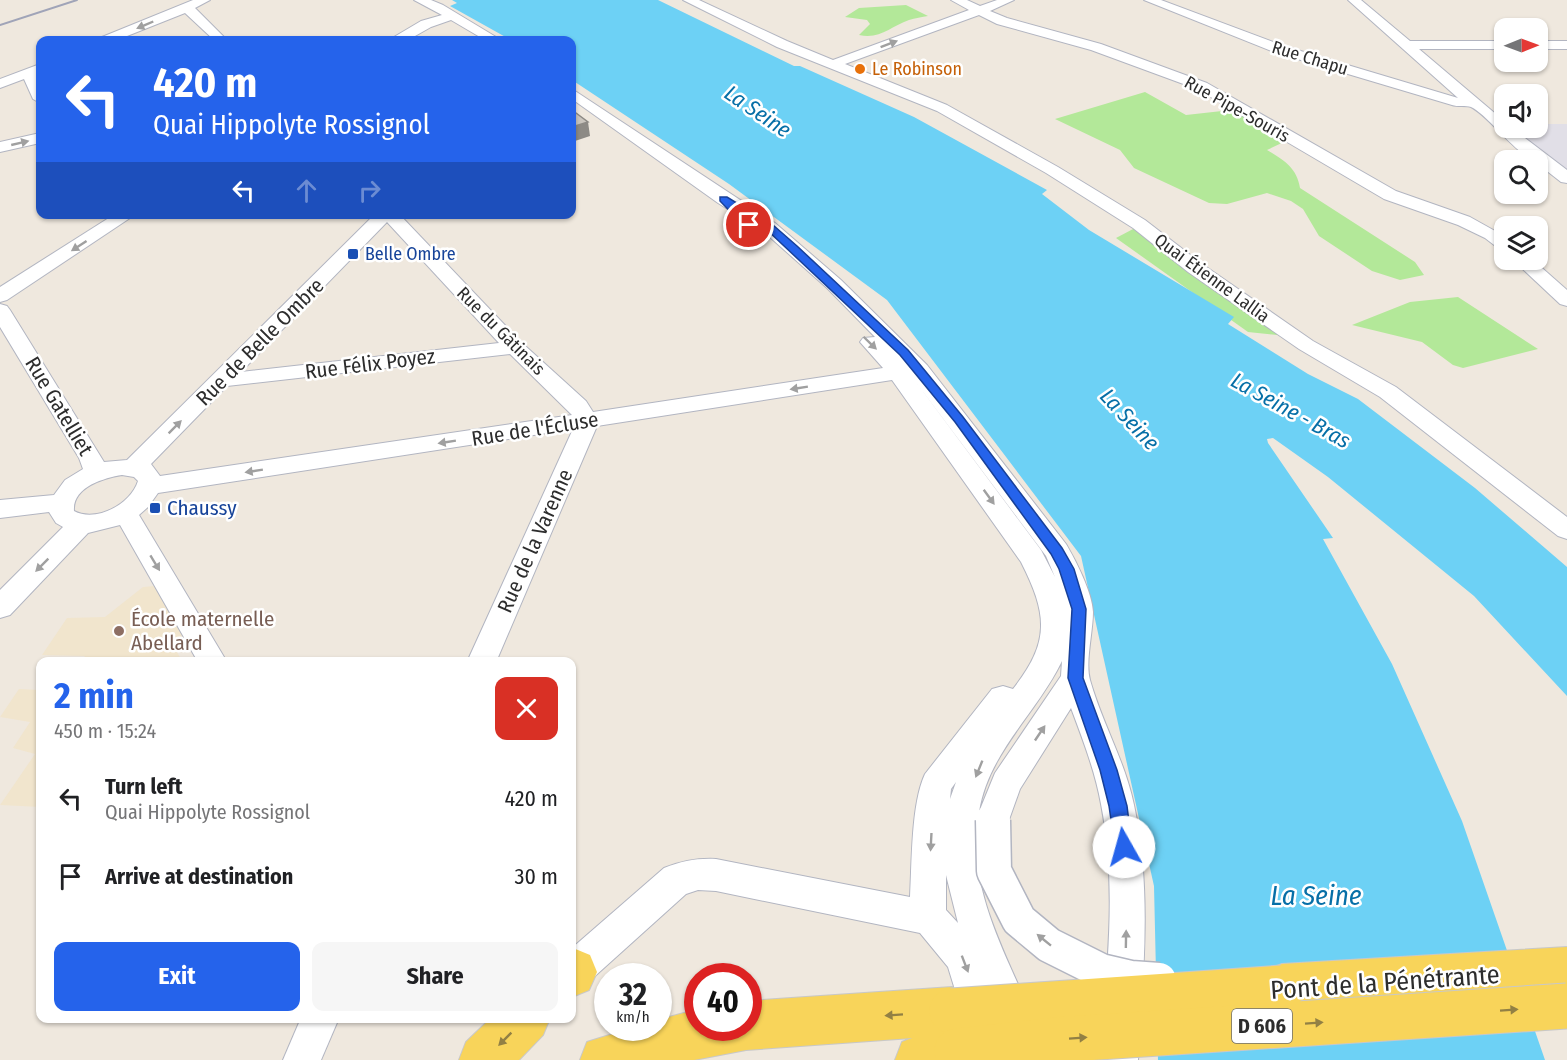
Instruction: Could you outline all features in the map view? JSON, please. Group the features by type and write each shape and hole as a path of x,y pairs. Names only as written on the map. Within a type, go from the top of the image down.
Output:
{"main road":[{"name":"Pont de la Pénétrante","path":"955,1046 1282,988 1567,971"},
{"name":"Pont de la Pénétrante","path":"955,1046 1567,1006"},
{"path":"484,1060 521,1023"},
{"name":"D 606","path":"762,1027 955,1046"},
{"path":"605,1060 684,1038"}],"street":[{"path":"116,36 204,0"},
{"path":"410,0 486,36"},
{"path":"420,0 475,36"},
{"name":"Quai Étienne Lallia","path":"689,0 772,40 919,98 968,121 1139,224 1195,268 1306,345 1388,392 1567,530"},
{"name":"Rue Pipe-Souris","path":"957,0 972,12 1029,30 1096,47 1202,86 1390,195 1408,204 1482,228 1494,237"},
{"path":"834,64 1008,0"},
{"name":"Rue Chapu","path":"1150,0 1279,49 1457,102 1474,104"},
{"path":"1354,0 1474,104 1567,178"},
{"path":"183,8 188,9 217,36"},
{"path":"406,36 426,24 448,18"},
{"path":"1405,45 1494,45"},
{"path":"1548,45 1567,45"},
{"path":"0,84 36,70"},
{"path":"25,74 33,78 36,87"},
{"path":"576,96 724,199 769,227 834,284 1030,514 1066,569 1079,609 1076,678 1109,770 1118,806 1126,868 1127,941 1119,1060"},
{"path":"0,147 36,139"},
{"path":"0,296 120,219"},
{"name":"Rue de Belle Ombre","path":"133,468 382,219"},
{"name":"Rue du Gâtinais","path":"392,219 515,347 578,406 588,421"},
{"path":"1534,270 1564,296"},
{"name":"Rue Gatelliet","path":"0,310 91,458 96,473"},
{"name":"Rue Félix Poyez","path":"224,379 515,347"},
{"path":"909,372 1032,557 1046,586 1055,623 1050,656 1039,678 1005,722 982,761 964,807 959,850 970,909 1031,1060"},
{"name":"Rue de l'Écluse","path":"150,486 909,372"},
{"name":"Rue de la Varenne","path":"483,657 588,421"},
{"path":"122,467 133,468 147,474 150,486 142,500 125,513 104,521 83,523 65,517 61,511 61,503 73,486 96,473 122,467"},
{"path":"0,509 61,503"},
{"path":"125,513 210,657"},
{"path":"0,607 83,523"},
{"path":"955,1046 964,958 930,918 927,897 936,783 1026,668 1040,634 1046,586"},
{"path":"1076,678 1006,783 993,820 994,871 1020,920 1049,945 1101,971 1131,978 1282,988"},
{"path":"576,968 676,880 698,874 716,875 930,918"},
{"path":"302,1060 318,1023"}],"shaded area":[{"path":"1548,124 1567,124 1567,174 1548,159 1548,150 1537,150 1522,138 1548,138"},
{"name":"École maternelle Abellard","path":"155,586 189,645 177,652 180,657 42,655 67,618 105,617 143,587"},
{"path":"19,689 36,690 36,807 0,805 35,754 13,748 30,722 0,717"}],"green space":[{"path":"906,5 928,16 909,20 873,36 859,35 870,24 867,20 845,17 859,8"},
{"path":"1145,92 1186,115 1240,109 1286,141 1267,150 1293,170 1300,188 1415,262 1424,275 1400,280 1372,271 1319,236 1303,209 1291,201 1267,193 1227,204 1209,203 1134,168 1120,150 1055,119"},
{"path":"1135,228 1287,336 1248,332 1116,238"},
{"path":"1458,297 1538,349 1463,368 1453,365 1422,342 1352,325 1410,302"}],"water":[{"name":"La Seine","path":"452,0 658,0 794,66 800,66 914,117 1047,190 1042,194 1089,230 1234,317 1228,324 1308,374 1358,399 1475,488 1567,567 1567,696 1474,596 1328,477 1273,438 1267,439 1333,538 1323,539 1392,664 1462,821 1545,1060 1158,1060 1154,886 1081,556 887,300 729,184 576,83 576,36 504,36 450,6 457,3"}],"building":[{"path":"576,113 588,122 576,126"}],"railway":[{"path":"0,25 77,0"}],"place":[{"name":"Le Robinson","path":"860,69"},
{"name":"Belle Ombre","path":"353,254"},
{"name":"Chaussy","path":"155,508"},
{"name":"École maternelle Abellard","path":"119,631"}],"route":[{"path":"749,225 724,199 769,227 794,248 904,352 959,420 1057,551 1074,590 1079,609 1076,678 1109,770 1118,806 1124,847"}],"water label":[{"name":"La Seine - Bras","path":"1291,410"}]}
